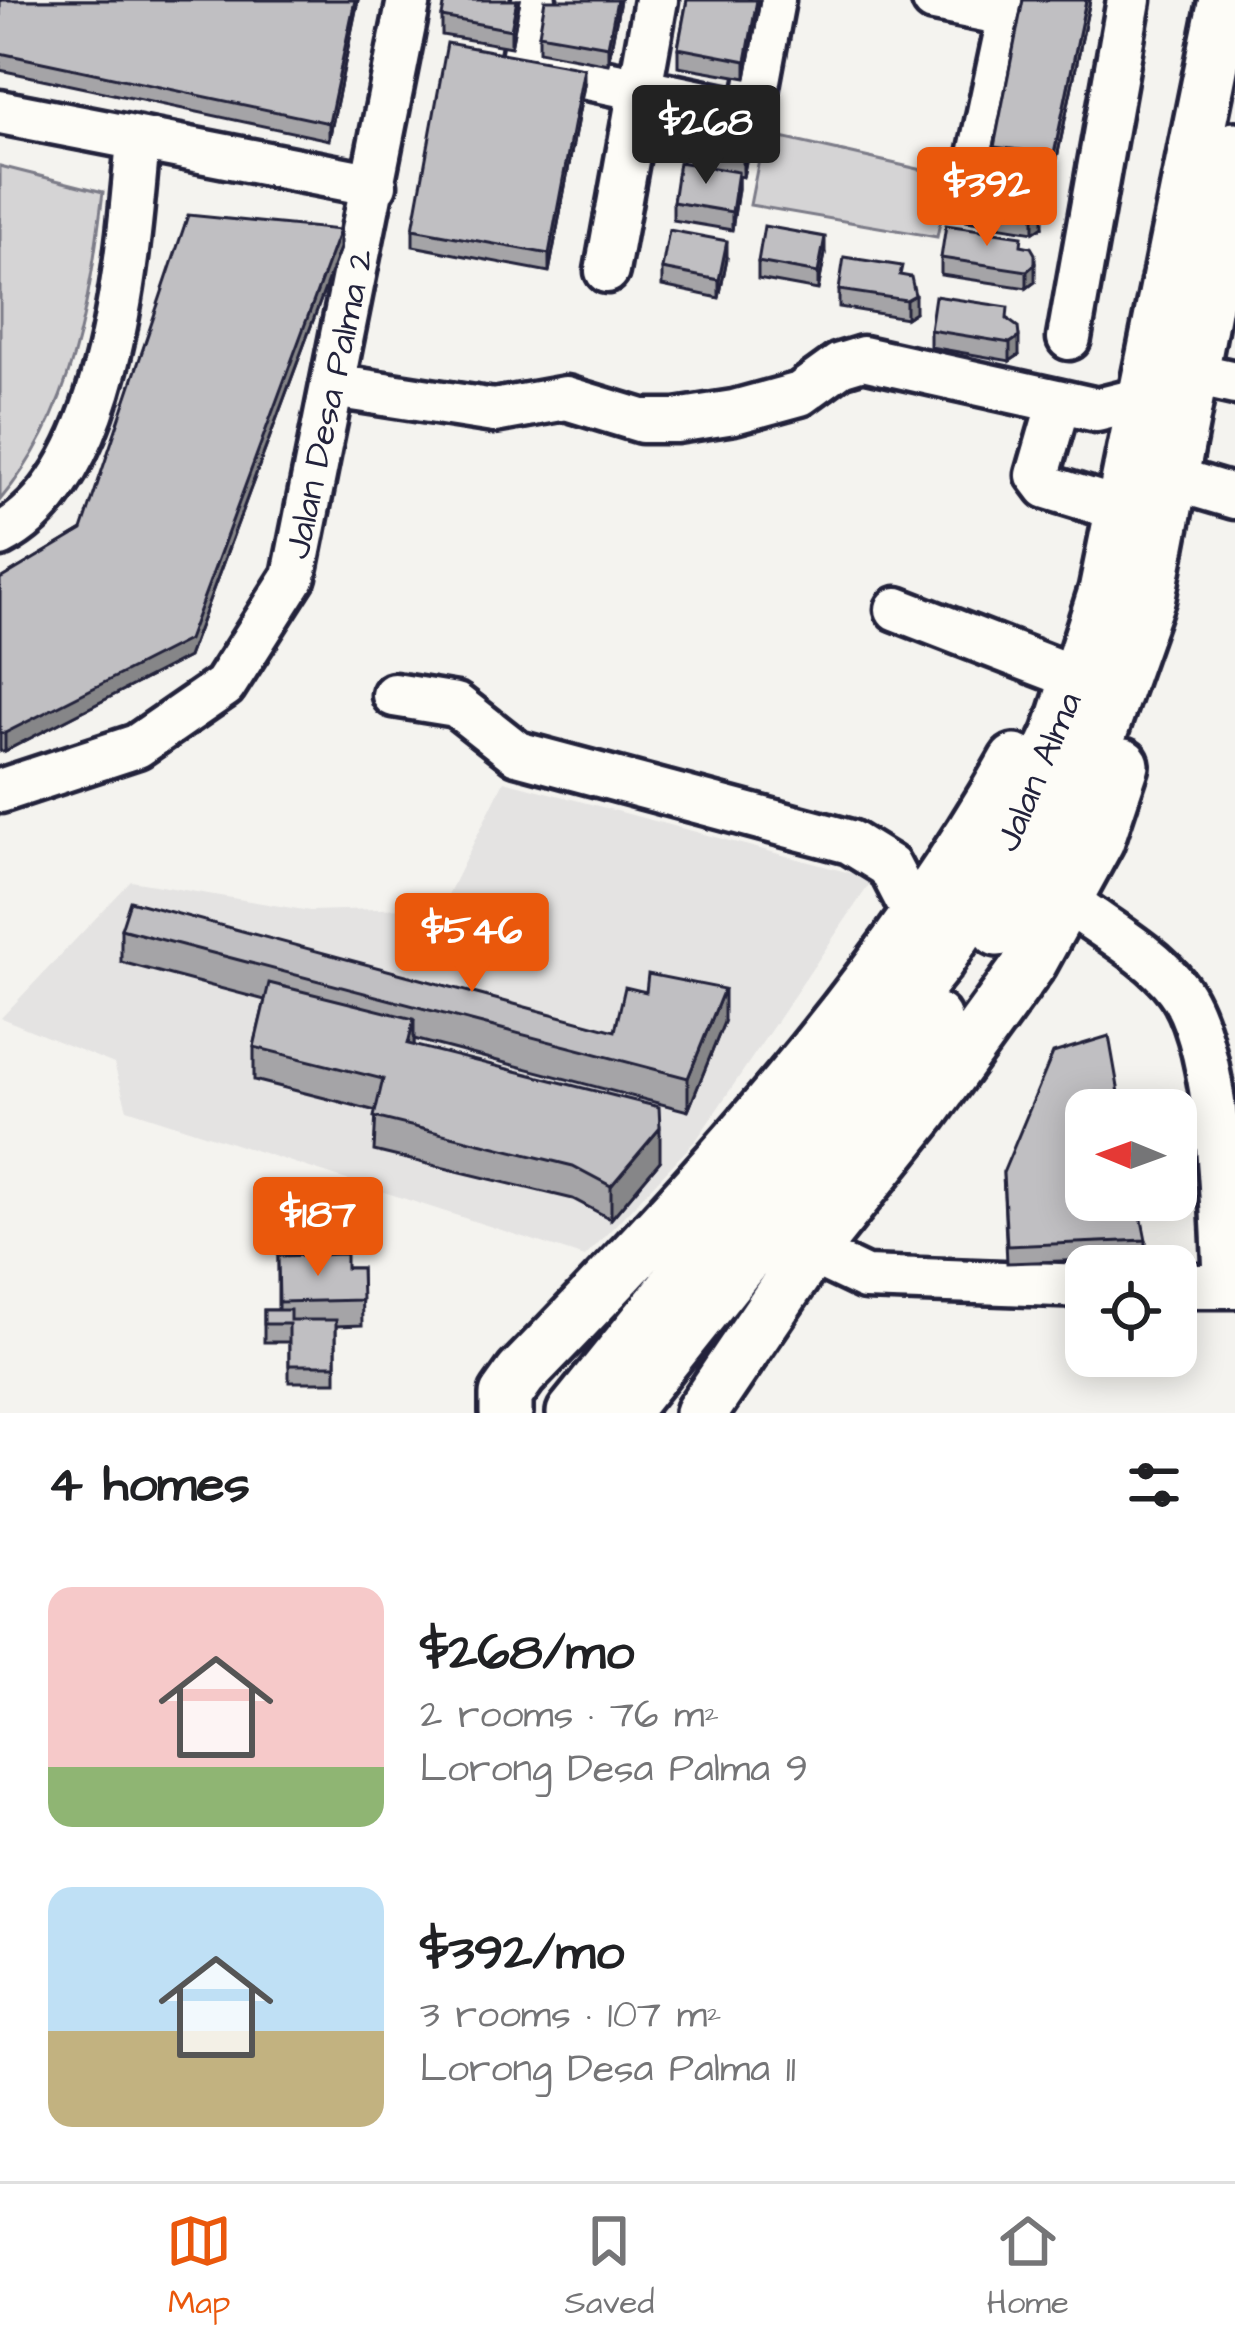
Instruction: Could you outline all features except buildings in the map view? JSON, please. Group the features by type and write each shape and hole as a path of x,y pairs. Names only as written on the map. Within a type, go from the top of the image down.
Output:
{"main road":[{"name":"Jalan Alma","path":"1127,594 1122,510 1225,0"},
{"name":"Jalan Alma","path":"621,1413 960,986 1054,801 1127,594 1215,379 1235,148"},
{"path":"506,1413 506,1395 521,1374 724,1160 915,916 977,827 1019,753 1067,639 1127,594 1158,664 1098,840 1069,902 923,1111 811,1252 700,1413"},
{"name":"Jalan Alma","path":"573,1413 937,962 991,880 1054,801"}],"street":[{"name":"Jalan Desa Palma 2","path":"0,791 137,746 224,686 295,577 409,0"},
{"path":"534,0 522,64 752,113 773,0"},
{"path":"607,271 656,0"},
{"path":"934,0 1011,8 977,169"},
{"path":"1069,338 1129,0"},
{"path":"0,112 375,185"},
{"path":"0,535 28,521 87,434 126,276 138,140"},
{"path":"333,386 494,410 566,398 642,422 676,421 800,394 840,365 863,358 1097,410 1144,398"},
{"path":"1059,402 1038,475 1047,488 1122,510"},
{"path":"1174,479 1235,497"},
{"path":"897,609 1055,670"},
{"path":"394,695 456,706 518,753 850,842 889,866 915,916"},
{"path":"1069,902 1181,992 1216,1073 1235,1136"},
{"path":"1197,1286 1230,1286 1216,1073"},
{"path":"811,1252 865,1278 1065,1285"}],"shaded area":[{"path":"764,134 949,176 937,237 750,205"},
{"path":"0,166 103,192 74,355 45,431 0,500"},
{"path":"504,781 873,879 697,1139 585,1257 127,1109 114,1064 1,1018 131,881 310,911 442,907"}]}
